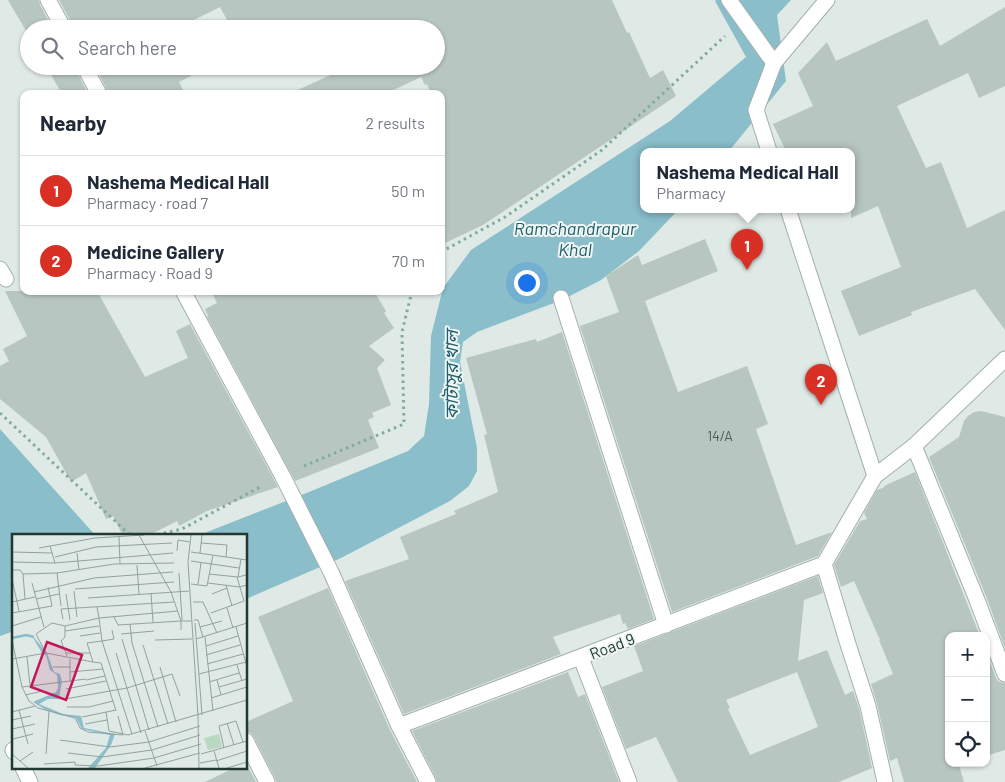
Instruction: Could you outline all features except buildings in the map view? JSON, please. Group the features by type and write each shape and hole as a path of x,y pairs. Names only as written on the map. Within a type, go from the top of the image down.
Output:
{"street":[{"path":"48,0 59,20"},
{"path":"729,0 774,63"},
{"path":"769,148 756,110 774,63 827,0"},
{"path":"89,75 97,90"},
{"path":"789,213 875,476"},
{"path":"185,295 282,475 331,572 399,726 428,782"},
{"path":"561,298 666,625"},
{"path":"884,782 868,706 824,564 875,476 914,446 1005,359"},
{"path":"914,446 1005,674"},
{"name":"Road 9","path":"399,726 824,564"},
{"path":"581,658 629,782"},
{"path":"248,745 267,782"},
{"path":"24,770 30,782"}],"path":[{"path":"445,250 505,216 602,150 742,20"},
{"path":"160,534 182,529 282,475 404,424 402,332 411,295"},
{"path":"0,413 128,534"}],"water":[{"name":"Ramchandrapur Khal","path":"791,0 777,15 786,81 731,148 640,148 640,213 675,213 639,251 601,280 562,300 477,332 463,342 460,362 477,448 477,471 469,486 450,501 341,558 248,598 248,534 202,534 408,451 424,436 429,404 431,336 441,295 445,295 445,285 471,250 670,121 746,57 715,1"},
{"path":"0,429 94,534 12,534 12,632 0,636"}],"place":[{"name":"Nashema Medical Hall","path":"747,270"},
{"name":"Medicine Gallery","path":"821,405"}],"water label":[{"name":"কাটাসুর খাল","path":"452,375"}]}
